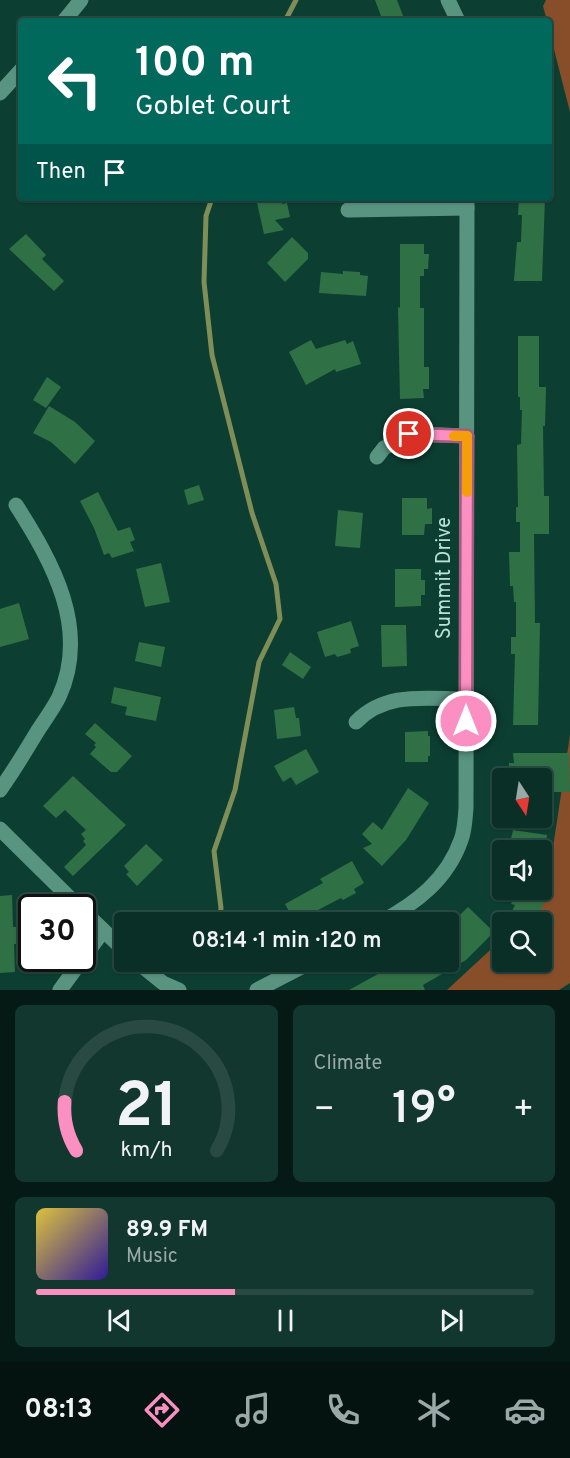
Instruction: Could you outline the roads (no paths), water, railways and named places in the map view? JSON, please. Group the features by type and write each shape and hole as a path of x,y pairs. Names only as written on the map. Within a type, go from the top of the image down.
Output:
{"street":[{"path":"66,18 81,0"},
{"path":"448,0 457,18"},
{"path":"0,93 18,73"},
{"path":"348,210 467,203"},
{"name":"Summit Drive","path":"397,912 422,897 437,882 450,863 462,839 466,808 467,203"},
{"path":"377,457 384,448 409,434 467,436"},
{"path":"0,790 58,698 70,656 69,618 63,594 39,540 16,505"},
{"path":"356,722 364,713 396,699 466,699"},
{"path":"0,829 66,894"},
{"path":"96,923 114,940"},
{"path":"60,990 104,931"},
{"path":"149,972 162,983 179,990"},
{"path":"257,990 292,972"}],"waterway":[{"path":"287,18 296,0"},
{"path":"211,201 206,216 204,282 212,355 252,513 276,584 280,619 259,662 235,790 214,851 220,912"}]}
